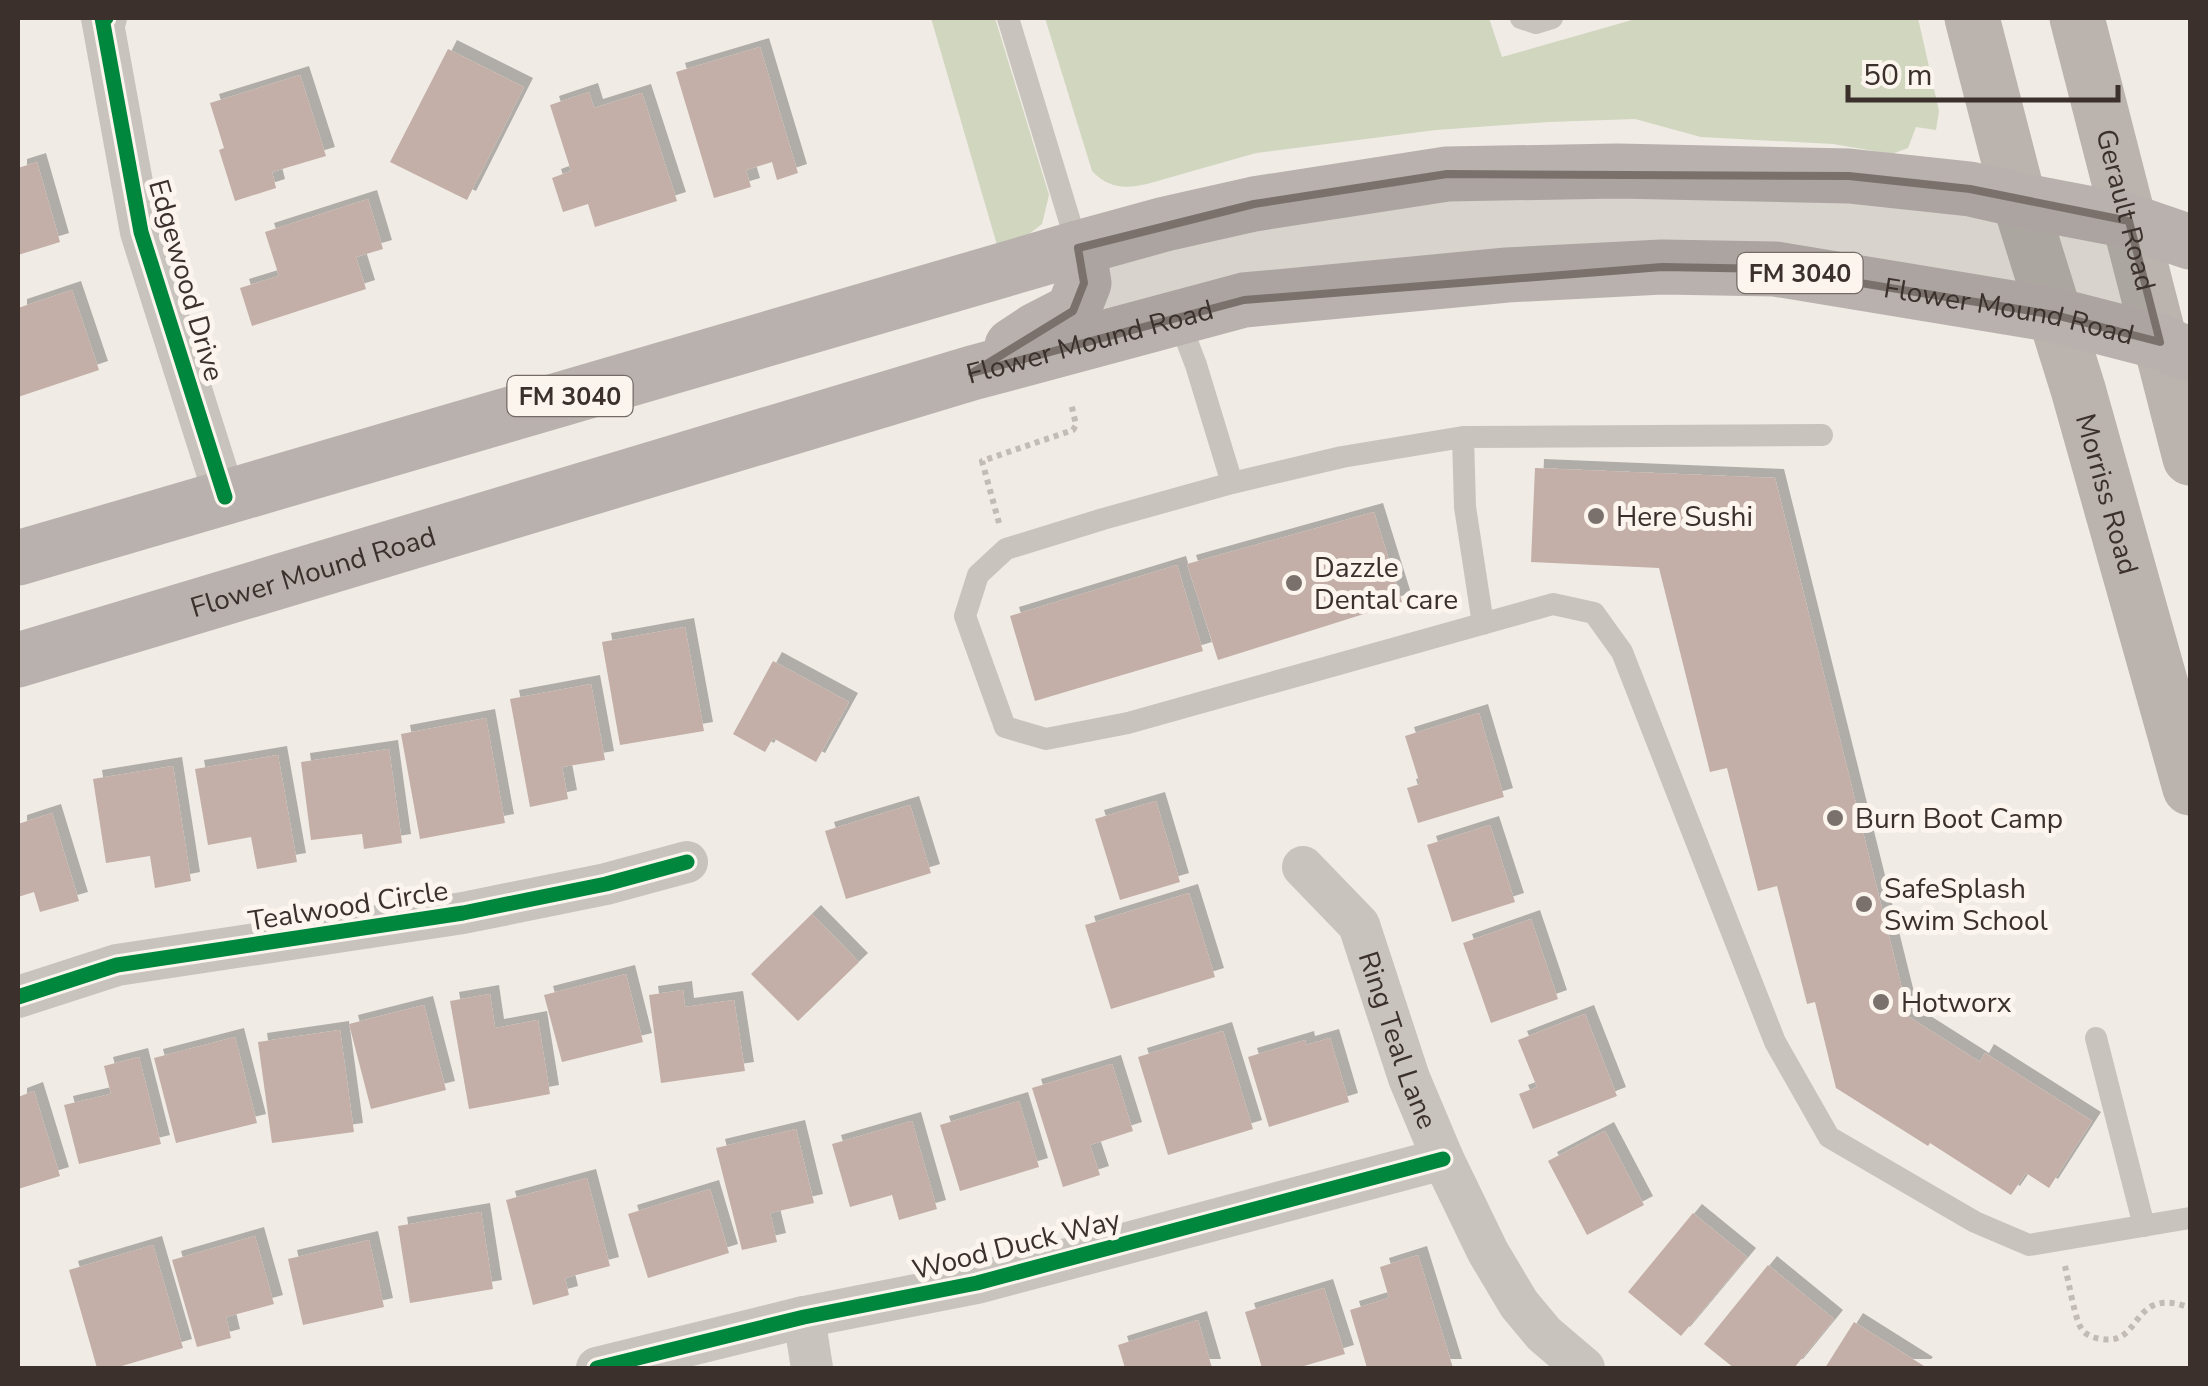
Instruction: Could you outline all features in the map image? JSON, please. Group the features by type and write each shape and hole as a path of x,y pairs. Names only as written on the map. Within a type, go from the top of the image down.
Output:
{"main road":[{"path":"1972,18 2019,200"},
{"name":"Gerault Road","path":"2077,18 2129,221 2175,349"},
{"name":"FM 3040","path":"18,558 1165,224 1254,204 1447,174 1618,171 1849,176 1970,188 2129,221 2190,242"},
{"name":"Morriss Road","path":"2019,200 2078,389 2190,788"},
{"path":"972,373 1036,330 1073,311 1084,283 1078,248"},
{"name":"Flower Mound Road","path":"18,660 972,373 1244,300 1507,275 1662,267 1775,268 2055,315 2175,349"},
{"path":"2175,349 2190,458"}],"street":[{"name":"Edgewood Drive","path":"106,18 102,18 141,232 226,497"},
{"name":"Tealwood Circle","path":"18,998 118,965 464,913 606,884 687,862"},
{"name":"Ring Teal Lane","path":"1304,867 1359,925 1410,1078 1488,1252 1519,1304 1544,1334 1584,1368"},
{"name":"Wood Duck Way","path":"598,1368 804,1318 977,1283 1444,1159"},
{"path":"804,1318 812,1368"}],"lane":[{"path":"1008,18 1078,248"},
{"path":"1521,18 1536,22 1552,18"},
{"path":"1178,318 1232,484"},
{"path":"1822,435 1463,437 1342,457 1103,519 1006,549 978,575 964,616 1005,727 1046,738 1128,724 1553,604 1594,613 1622,652 1774,1042 1829,1137 1975,1222 2029,1245 2190,1218"},
{"path":"1463,437 1465,507 1483,624"},
{"path":"2096,1038 2144,1226"}],"path":[{"path":"1006,549 982,461 1072,430 1076,424 1071,403"},
{"path":"2059,1240 2080,1327 2088,1334 2109,1340 2120,1337 2156,1304 2175,1303 2190,1308"}],"highlighted area":[{"path":"1447,174 1849,176 1970,189 2129,221 2160,342 2055,315 1775,269 1662,267 1244,300 972,373 1073,311 1084,283 1078,248 1254,204"}],"green space":[{"path":"931,18 995,18 1049,195 1042,224 1016,244 997,245"},
{"path":"1045,18 1489,18 1502,57 1639,18 1918,18 1939,111 1936,130 1916,127 1908,148 1892,154 1833,144 1701,137 1635,119 1548,122 1436,130 1256,153 1124,187 1104,181 1092,171"}],"building":[{"path":"760,47 798,173 777,180 772,162 746,170 751,187 714,198 676,72"},
{"path":"448,49 524,87 467,200 390,162"},
{"path":"300,75 326,156 272,172 276,188 235,201 210,103"},
{"path":"589,92 594,108 642,93 677,201 595,227 588,204 563,212 552,178 571,171 550,105"},
{"path":"37,162 60,242 18,255 18,168"},
{"path":"368,199 383,249 356,257 366,289 252,326 240,288 279,276 265,232"},
{"path":"72,290 99,370 18,397 18,308"},
{"path":"1535,468 1775,478 1909,1017 1980,1062 1985,1053 2092,1121 2049,1188 2026,1173 2011,1195 1836,1088 1815,1002 1807,1004 1777,886 1758,891 1727,768 1710,772 1659,568 1531,562"},
{"name":"Dazzle Dental care","path":"1374,512 1402,602 1218,660 1187,564"},
{"path":"1177,565 1203,651 1035,701 1010,616"},
{"path":"685,627 704,731 620,745 602,642"},
{"path":"773,661 849,702 816,762 773,738 765,752 733,734"},
{"path":"591,684 605,760 562,767 568,799 530,807 510,699"},
{"path":"1479,713 1504,797 1418,823 1407,788 1420,784 1405,736"},
{"path":"486,718 505,823 420,839 401,734"},
{"path":"389,749 402,843 364,849 362,834 311,840 301,762"},
{"path":"278,755 297,862 257,869 251,837 208,845 195,769"},
{"path":"173,766 191,881 155,888 150,856 106,863 93,779"},
{"path":"1156,801 1180,882 1120,900 1095,819"},
{"path":"910,805 931,873 846,899 825,831"},
{"path":"52,813 79,901 40,912 34,892 18,897 18,824"},
{"path":"1490,825 1515,902 1452,922 1427,845"},
{"path":"1189,893 1215,977 1111,1009 1085,925"},
{"path":"812,914 859,962 798,1021 751,974"},
{"path":"1531,919 1558,999 1491,1023 1463,943"},
{"path":"626,974 643,1042 562,1062 544,995"},
{"path":"683,990 685,1007 734,1000 745,1071 661,1083 649,995"},
{"path":"490,994 495,1028 538,1020 550,1094 469,1109 450,1001"},
{"path":"424,1005 446,1090 371,1109 349,1024"},
{"path":"1585,1014 1617,1096 1533,1129 1519,1094 1537,1087 1518,1040"},
{"path":"340,1030 354,1132 272,1143 258,1042"},
{"path":"1223,1031 1253,1129 1168,1155 1138,1057"},
{"path":"235,1037 257,1123 176,1143 154,1058"},
{"path":"1330,1038 1349,1102 1269,1127 1248,1057 1305,1040 1306,1045"},
{"path":"139,1057 161,1144 79,1164 64,1105 111,1094 104,1066"},
{"path":"1112,1064 1133,1131 1090,1145 1100,1175 1063,1187 1032,1088"},
{"path":"34,1091 60,1176 18,1189 18,1097"},
{"path":"1019,1101 1039,1167 960,1191 940,1125"},
{"path":"912,1121 937,1209 899,1220 892,1195 850,1207 832,1144"},
{"path":"796,1129 814,1203 770,1213 777,1242 742,1250 716,1148"},
{"path":"1605,1131 1644,1205 1587,1235 1548,1161"},
{"path":"587,1178 610,1266 565,1278 569,1295 533,1305 506,1200"},
{"path":"710,1189 729,1253 648,1278 628,1214"},
{"path":"481,1212 493,1289 410,1303 398,1226"},
{"path":"1693,1213 1747,1257 1681,1336 1628,1292"},
{"path":"255,1236 274,1304 226,1317 231,1338 197,1347 172,1260"},
{"path":"369,1240 384,1307 303,1325 288,1259"},
{"path":"153,1245 183,1348 115,1368 97,1368 69,1270"},
{"path":"1418,1255 1453,1368 1367,1368 1350,1310 1389,1298 1380,1267"},
{"path":"1768,1265 1834,1319 1794,1368 1734,1368 1704,1344"},
{"path":"1324,1288 1345,1354 1297,1368 1262,1368 1245,1312"},
{"path":"1198,1320 1212,1368 1125,1368 1118,1345"},
{"path":"1854,1322 1924,1366 1825,1368"}],"cycle path":[{"path":"106,18 102,18 141,232 225,497"},
{"path":"18,997 117,965 463,913 606,884 687,862"},
{"path":"597,1368 804,1317 977,1283 1443,1159"}],"place":[{"name":"Here Sushi","path":"1596,516"},
{"name":"Dazzle Dental care","path":"1294,583"},
{"name":"Burn Boot Camp","path":"1835,818"},
{"name":"SafeSplash Swim School","path":"1864,904"},
{"name":"Hotworx","path":"1881,1002"}]}
